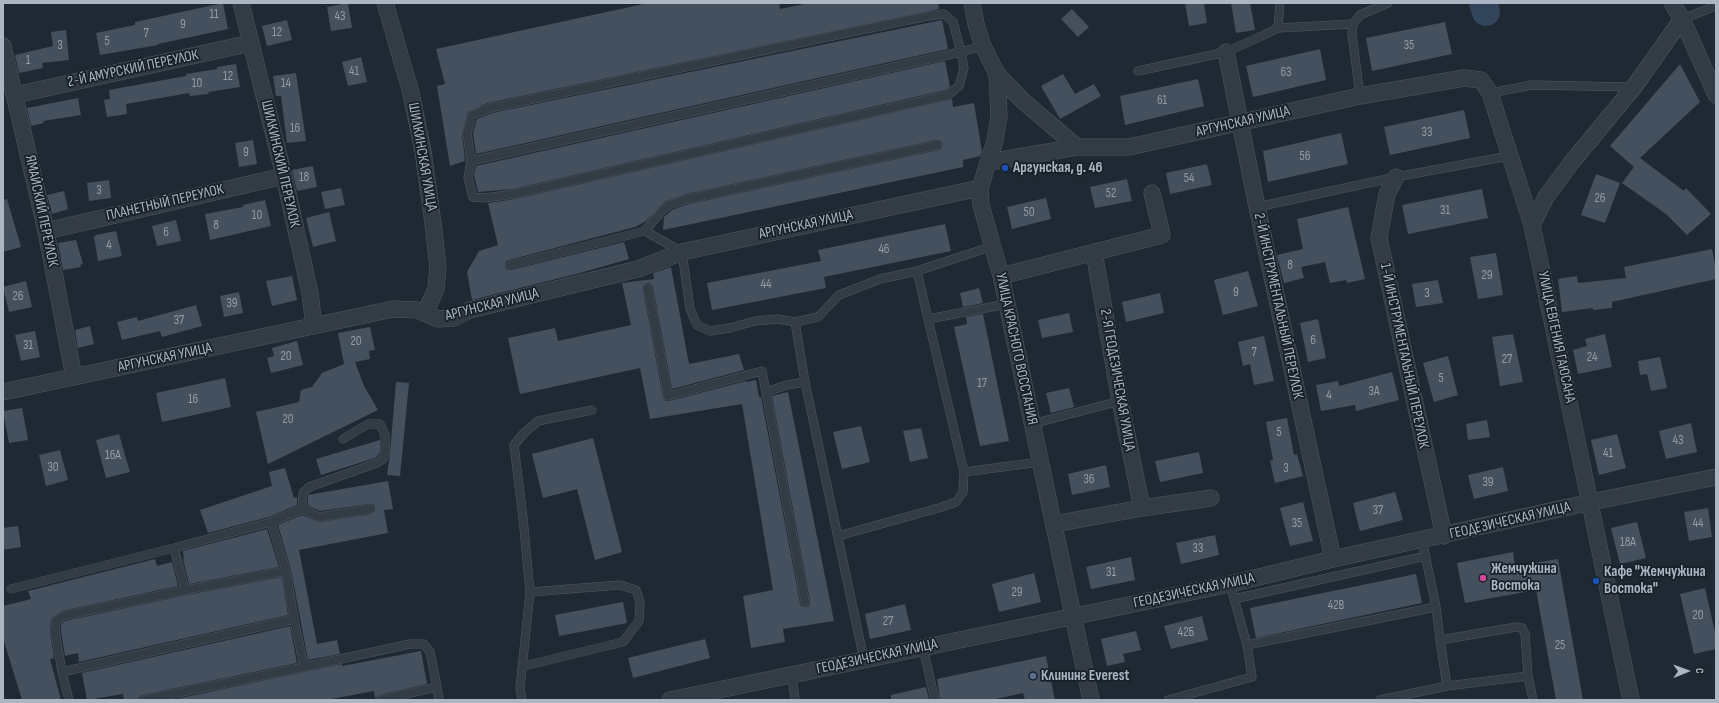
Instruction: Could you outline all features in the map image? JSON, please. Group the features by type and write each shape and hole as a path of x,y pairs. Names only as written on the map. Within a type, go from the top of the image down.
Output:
{"street":[{"name":"ШИЛКИНСКИЙ ПЕРЕУЛОК","path":"241,3 284,176 310,293 314,326"},
{"name":"ШИЛКИНСКАЯ УЛИЦА","path":"385,3 412,100 423,151 434,231 438,268 436,289 425,313"},
{"name":"УЛИЦА КРАСНОГО ВОССТАНИЯ","path":"972,3 976,24 983,46 997,74 999,116 990,162 980,188 981,205 1001,276 1091,700"},
{"path":"1672,3 1682,19 1716,95"},
{"path":"1532,225 1550,191 1571,163 1634,87 1682,19"},
{"name":"2-Й АМУРСКИЙ ПЕРЕУЛОК","path":"15,95 251,43"},
{"name":"ЯМАЙСКИЙ ПЕРЕУЛОК","path":"3,46 46,231 74,377"},
{"name":"2-Й ИНСТРУМЕНТАЛЬНЫЙ ПЕРЕУЛОК","path":"1226,52 1239,123 1333,559"},
{"path":"997,74 1023,101 1078,147"},
{"name":"АРГУНСКАЯ УЛИЦА","path":"990,162 1078,147 1129,147 1360,96 1464,78 1481,80 1490,93"},
{"name":"УЛИЦА ЕВГЕНИЯ ГАЮСАНА","path":"1490,93 1532,225 1591,502 1631,700"},
{"name":"ПЛАНЕТНЫЙ ПЕРЕУЛОК","path":"46,231 284,176"},
{"name":"1-Й ИНСТРУМЕНТАЛЬНЫЙ ПЕРЕУЛОК","path":"1396,177 1387,194 1379,238 1444,536"},
{"name":"АРГУНСКАЯ УЛИЦА","path":"3,392 250,341 393,309 417,310 438,319 454,318 470,310 638,269 682,252 980,188"},
{"path":"1001,276 1162,235 1152,193"},
{"name":"2-Я ГЕОДЕЗИЧЕСКАЯ УЛИЦА","path":"1094,252 1120,401 1142,508"},
{"name":"ГЕОДЕЗИЧЕСКАЯ УЛИЦА","path":"670,700 1230,584 1333,559 1444,536 1591,502 1716,477"},
{"path":"1054,524 1142,508 1212,498"}],"lane":[{"path":"1278,28 1280,3"},
{"path":"1360,96 1352,24 1360,15 1388,3"},
{"path":"1682,19 1716,6"},
{"path":"944,14 953,22 961,52 964,68 959,86 948,95 514,194 484,198 473,197 468,178 471,161 468,133 472,115 490,108 928,16 944,14"},
{"path":"1138,71 1226,52 1278,28 1352,24"},
{"path":"471,161 983,46"},
{"path":"1490,93 1532,85 1634,87"},
{"path":"510,265 645,231 668,205 681,201 937,145"},
{"path":"1257,207 1396,177 1509,156"},
{"path":"645,231 682,252 690,309 697,325 710,331 730,328 755,321 778,319 795,322 818,316 839,295 880,279 917,271 992,246"},
{"path":"838,536 942,507 956,502 963,492 964,472 917,271"},
{"path":"648,288 668,396 762,371 805,602"},
{"path":"928,319 1007,304"},
{"path":"795,322 805,382 864,660"},
{"path":"766,392 787,385 805,382"},
{"path":"1032,424 1120,401"},
{"path":"522,700 520,688 524,666 530,592 514,445 524,432 538,421 592,410"},
{"path":"302,509 303,493 309,487 378,463 383,459 385,453 385,435 380,424 368,424 343,439"},
{"path":"964,472 1040,462"},
{"path":"11,589 271,522 302,509 319,516 370,509"},
{"path":"271,522 286,571 304,667"},
{"path":"1422,540 1436,607 1447,686"},
{"path":"174,548 184,590"},
{"path":"1234,599 1426,556"},
{"path":"69,700 54,631 56,621 63,616 184,590 286,571"},
{"path":"1168,700 1186,697 1252,677 1247,646 1230,584"},
{"path":"524,666 623,642 639,621 640,602 636,590 620,585 530,592"},
{"path":"1247,646 1436,607"},
{"path":"62,672 294,619"},
{"path":"1440,640 1516,627 1522,628 1525,634 1528,676 1533,700"},
{"path":"144,700 410,644 424,644 430,652 439,700"},
{"path":"923,648 935,700"},
{"path":"792,675 796,700"},
{"path":"1380,700 1447,686 1528,676"},
{"path":"380,700 437,687"}],"building":[{"path":"223,3 228,29 158,45 100,55 96,33 135,25 135,22"},
{"path":"348,3 352,28 331,31 327,7"},
{"path":"648,3 779,3 780,9 809,3 938,3 939,9 488,103 468,112 462,133 465,161 450,166 437,86 445,84 436,49"},
{"path":"1185,3 1204,3 1207,23 1189,26"},
{"path":"1231,3 1250,3 1255,30 1236,33"},
{"path":"1072,9 1089,27 1078,37 1061,19"},
{"path":"287,20 292,40 267,46 262,26"},
{"path":"942,20 948,49 476,154 473,133 477,119 492,113"},
{"path":"1445,22 1452,54 1372,71 1366,38"},
{"path":"66,30 69,60 42,63 43,68 19,73 15,55 53,46 51,32"},
{"path":"1320,49 1326,80 1253,97 1246,66"},
{"path":"361,57 367,82 348,86 342,62"},
{"path":"945,61 950,87 946,90 513,189 478,192 474,175 476,166"},
{"path":"236,64 240,87 208,92 209,94 190,96 189,93 126,104 127,114 107,117 104,100 110,99 109,90 186,76 186,74"},
{"path":"1680,64 1700,102 1640,158 1684,191 1686,188 1711,214 1687,235 1666,214 1622,183 1634,167 1610,146"},
{"path":"296,73 306,141 287,143 281,96 276,96 273,76"},
{"path":"1063,74 1075,94 1094,84 1101,96 1060,119 1041,86"},
{"path":"1198,79 1204,106 1125,125 1120,96"},
{"path":"78,98 81,115 43,121 44,123 31,126 27,108"},
{"path":"952,99 953,107 974,103 982,152 980,156 963,160 963,167 663,230 664,217 672,210 689,204 938,150 941,149 942,144 941,141 936,140 687,194 666,201 646,221 635,227 509,260 506,261 505,266 506,269 511,270 624,242 629,259 472,300 467,272 479,251 498,245 488,203 515,199"},
{"path":"1464,110 1470,138 1390,155 1384,127"},
{"path":"1341,133 1348,164 1268,182 1263,151"},
{"path":"253,140 257,164 239,167 235,143"},
{"path":"1207,164 1212,185 1170,194 1166,173"},
{"path":"313,166 317,187 297,191 292,170"},
{"path":"1596,174 1620,183 1605,223 1581,215"},
{"path":"1127,179 1132,201 1095,208 1090,187"},
{"path":"109,180 111,198 89,201 87,183"},
{"path":"341,188 345,205 325,209 321,192"},
{"path":"1482,189 1488,218 1408,234 1402,205"},
{"path":"64,191 68,209 52,214 47,195"},
{"path":"1046,198 1051,219 1012,229 1007,207"},
{"path":"7,199 21,247 3,252 3,200"},
{"path":"265,200 271,226 210,240 205,214 243,207 243,205"},
{"path":"1348,207 1365,279 1347,283 1346,280 1330,283 1325,262 1301,267 1304,278 1284,283 1277,255 1303,249 1297,219"},
{"path":"329,212 336,241 313,247 306,218"},
{"path":"176,220 181,241 157,246 152,226"},
{"path":"945,224 951,251 824,277 826,288 712,310 707,283 821,261 818,250"},
{"path":"116,231 122,256 98,261 94,237 96,235"},
{"path":"76,240 83,264 80,265 81,267 63,270 58,243"},
{"path":"1712,249 1716,269 1716,279 1612,302 1612,308 1593,310 1593,308 1562,312 1558,279 1577,276 1578,283 1626,278 1624,267"},
{"path":"1496,253 1503,295 1478,299 1470,257"},
{"path":"671,267 689,364 739,354 744,370 672,389 653,287 650,283 647,283 643,286 643,289 663,397 666,401 669,401 746,381 756,380 759,397 761,397 800,603 801,606 806,607 809,606 810,601 772,396 788,392 834,621 783,629 785,642 751,648 743,596 773,590 742,404 650,419 640,368 520,394 508,338 555,328 558,341 631,325 622,283 654,279 653,273"},
{"path":"1248,271 1258,306 1223,315 1214,280"},
{"path":"292,276 297,300 272,306 266,281"},
{"path":"1438,280 1443,303 1416,307 1412,284"},
{"path":"26,281 32,307 9,312 3,287"},
{"path":"979,288 983,303 963,307 960,293"},
{"path":"239,292 243,313 224,317 220,296"},
{"path":"1160,293 1164,313 1126,322 1122,302"},
{"path":"196,305 202,326 162,337 160,331 122,340 117,322 137,317 138,321"},
{"path":"1069,313 1073,332 1042,338 1038,320"},
{"path":"983,314 1009,441 980,446 954,327 967,324 966,317"},
{"path":"1318,319 1326,358 1308,362 1300,323"},
{"path":"90,326 94,344 78,348 75,330"},
{"path":"370,327 375,350 369,351 370,359 355,362 364,386 378,410 268,464 256,412 299,402 301,390 312,387 322,373 344,364 338,333"},
{"path":"35,331 40,357 21,361 15,335"},
{"path":"1513,334 1523,382 1500,386 1492,337"},
{"path":"1605,334 1612,367 1578,374 1573,350 1587,346 1585,339"},
{"path":"1264,336 1274,381 1254,385 1250,364 1243,366 1238,342"},
{"path":"297,341 303,365 271,373 267,358 274,356 272,348"},
{"path":"1448,356 1458,395 1434,402 1423,363"},
{"path":"1660,357 1667,388 1651,391 1647,374 1640,375 1638,361"},
{"path":"1392,372 1399,400 1356,411 1355,405 1321,411 1316,385 1338,381 1339,386"},
{"path":"225,378 231,407 162,422 156,393"},
{"path":"396,382 409,383 400,476 387,475"},
{"path":"1069,388 1074,407 1051,413 1046,393"},
{"path":"22,408 28,440 9,443 3,411"},
{"path":"1287,418 1294,455 1297,454 1303,476 1275,483 1270,461 1273,460 1266,422"},
{"path":"1487,420 1490,437 1468,440 1466,424"},
{"path":"1691,423 1697,452 1666,459 1659,431"},
{"path":"861,426 870,462 842,469 833,432"},
{"path":"921,428 928,458 910,462 903,431"},
{"path":"119,434 130,472 106,478 96,440"},
{"path":"1617,434 1626,468 1599,475 1591,440"},
{"path":"593,438 622,552 595,560 577,489 543,498 532,454"},
{"path":"380,440 380,452 375,458 321,475 316,459"},
{"path":"60,450 68,480 46,486 39,455"},
{"path":"1199,452 1203,473 1160,482 1155,461"},
{"path":"1106,465 1110,487 1072,495 1068,474"},
{"path":"1503,467 1508,491 1474,499 1468,475"},
{"path":"285,468 294,498 297,497 297,505 269,517 208,533 200,510 272,486 269,472"},
{"path":"388,481 393,509 384,510 388,533 299,550 317,644 337,640 340,654 308,660 291,570 278,525 302,515 319,522 371,514 375,511 375,508 374,505 370,504 320,511 308,506 308,495"},
{"path":"1395,492 1403,520 1360,531 1353,503"},
{"path":"1303,502 1313,541 1290,546 1280,508"},
{"path":"1708,508 1712,537 1689,541 1684,512"},
{"path":"1637,522 1646,558 1620,564 1611,528"},
{"path":"18,526 21,547 3,550 3,528"},
{"path":"267,529 279,567 189,584 183,559 183,551"},
{"path":"1215,535 1219,555 1181,564 1176,543"},
{"path":"1513,552 1515,566 1558,559 1583,700 1556,700 1536,590 1465,603 1457,563"},
{"path":"1131,557 1135,580 1091,589 1086,567"},
{"path":"155,559 157,566 172,562 178,586 62,611 53,617 51,620 50,631 54,658 50,659 61,700 22,700 3,638 3,606 31,599 28,591"},
{"path":"1034,573 1041,602 999,612 992,584"},
{"path":"1416,574 1422,603 1256,638 1250,608"},
{"path":"282,577 288,615 79,662 78,653 65,656 61,624 65,621 186,595"},
{"path":"1705,588 1716,637 1716,649 1694,654 1680,594"},
{"path":"623,602 627,623 559,636 555,615"},
{"path":"905,604 911,630 870,639 865,614"},
{"path":"1202,616 1208,640 1171,649 1164,626"},
{"path":"290,626 297,663 143,695 140,696 139,700 124,700 123,694 87,700 82,673"},
{"path":"1136,631 1141,650 1123,654 1125,662 1107,666 1101,639"},
{"path":"705,639 710,658 633,678 628,658"},
{"path":"421,651 427,684 379,695 375,698 374,691 326,700 171,700 342,664 342,666"},
{"path":"1046,656 1055,700 1025,700 1023,693 991,700 940,700 937,679"},
{"path":"926,687 929,700 891,700 891,695"}],"waterway":[{"path":"1483,3 1486,12"}],"place":[{"name":"Аргунская, д. 46","path":"1005,168"},
{"name":"Жемчужина Востока","path":"1483,578"},
{"name":"Кафе \"Жемчужина Востока\"","path":"1596,581"},
{"name":"Клининг Everest","path":"1033,676"}]}
